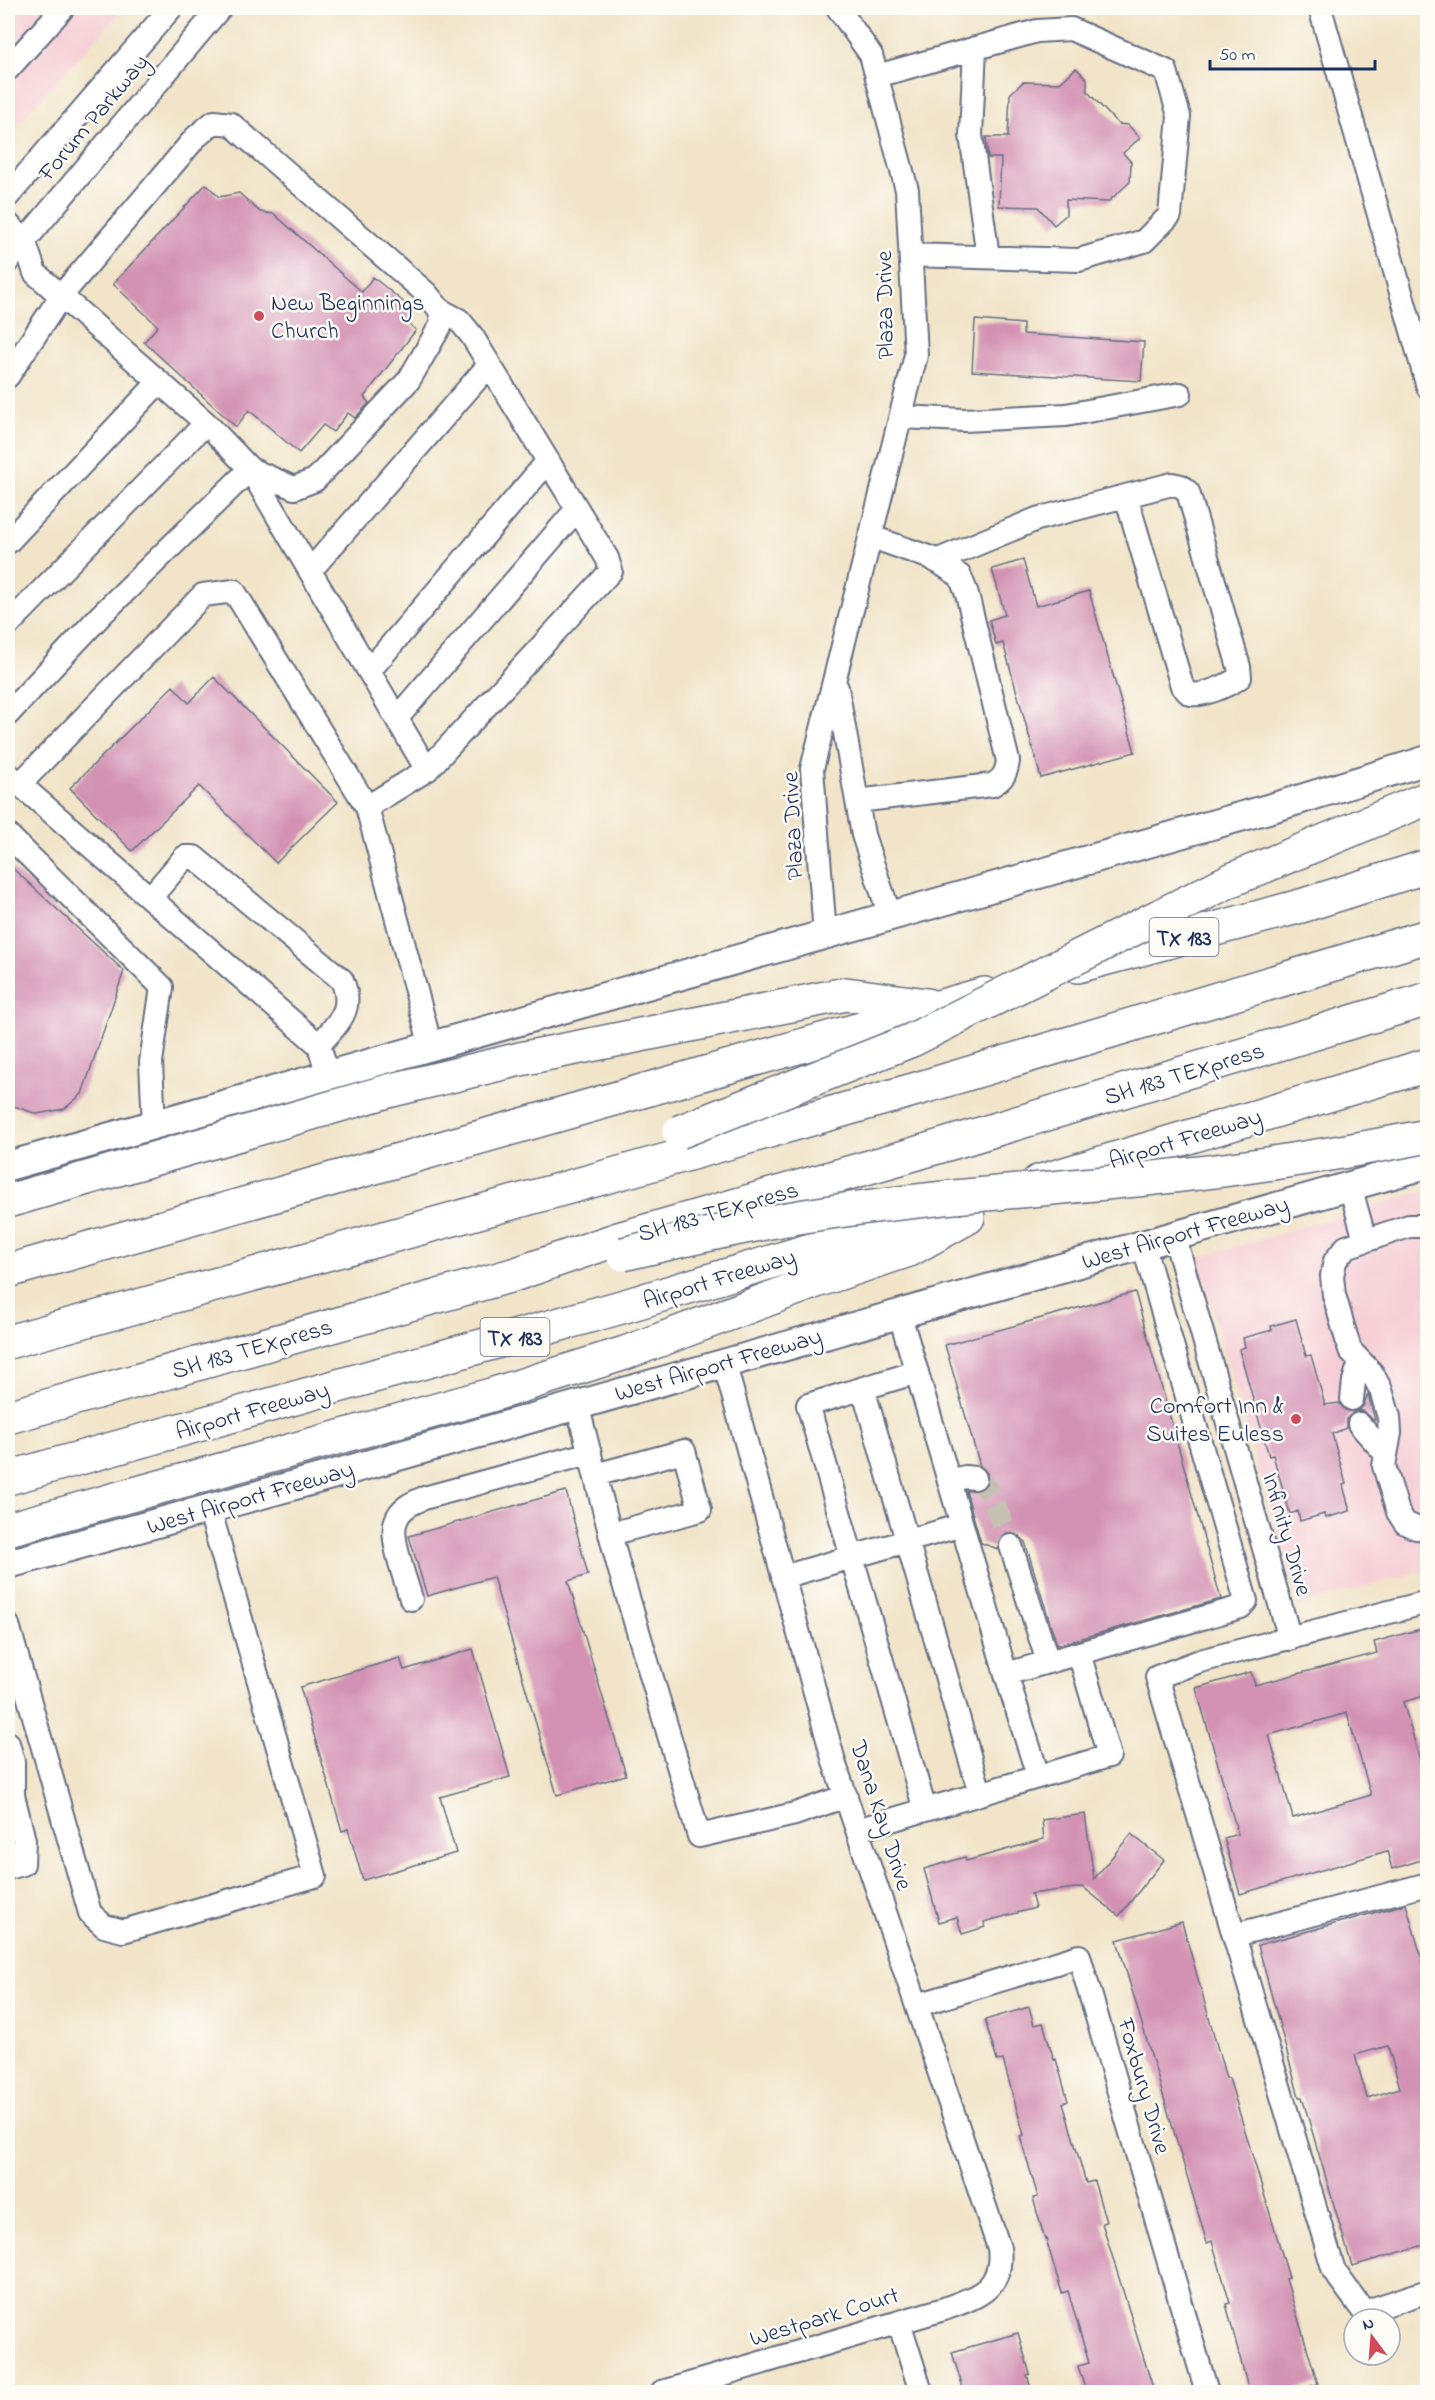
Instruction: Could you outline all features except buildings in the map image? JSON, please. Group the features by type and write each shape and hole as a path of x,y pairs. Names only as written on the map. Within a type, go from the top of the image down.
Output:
{"highway":[{"path":"8,1342 601,1176 682,1144 912,1040 1231,880 1428,798"},
{"name":"TX 183","path":"8,1271 940,1007 1083,964 1301,906 1428,866"},
{"path":"682,1144 920,1088 1428,936"},
{"path":"8,1201 388,1092 520,1059 846,994 940,1007"},
{"name":"SH 183 TEXpress","path":"8,1417 620,1247 910,1155 1428,999"},
{"name":"Airport Freeway","path":"8,1478 614,1309 1428,1065"},
{"path":"620,1247 824,1213 926,1200 1247,1167 1342,1153 1428,1136"},
{"path":"8,1529 491,1395 625,1353 819,1280 909,1250 1020,1187"}],"main road":[{"path":"8,1166 1275,807 1428,760"},
{"name":"West Airport Freeway","path":"8,1564 1428,1164"}],"street":[{"path":"8,69 63,8"},
{"name":"Forum Parkway","path":"8,196 171,8"},
{"name":"Forum Parkway","path":"8,261 220,8"},
{"name":"Plaza Drive","path":"825,934 813,770 916,356 908,190 871,55 838,8"},
{"path":"1320,8 1428,387"},
{"path":"877,76 1037,31 1071,29 1166,71 1179,116 1170,215 1144,241 1079,260 911,255"},
{"path":"975,48 971,135 988,257"},
{"path":"8,376 61,296 196,137 214,122 231,124 426,293 440,310 459,320 472,336 607,558 611,572 427,770 368,807"},
{"path":"8,224 24,240 35,273 206,423 250,469 427,770"},
{"path":"250,469 294,488 315,480 409,380 442,323 440,310"},
{"path":"310,571 489,364"},
{"path":"8,542 159,382"},
{"path":"901,417 964,420 1066,415 1180,394"},
{"path":"8,625 206,423"},
{"path":"369,671 548,461"},
{"path":"8,714 101,615 250,469"},
{"path":"936,561 1036,519 1172,484 1181,486 1188,492 1239,667 1240,677 1230,685 1196,695 1188,693 1182,686 1126,496"},
{"path":"397,718 577,509"},
{"path":"857,801 992,785 1001,780 1006,773 1008,761 967,594 960,576 936,561 872,537"},
{"path":"328,1076 320,1045 13,780 203,595 234,591 368,807 431,1047"},
{"name":"Plaza Drive","path":"836,681 863,836 890,916"},
{"path":"8,835 162,987 151,1062 154,1125"},
{"path":"150,898 185,856 195,857 342,980 348,994 348,1007 320,1045"},
{"path":"1350,1186 1365,1240"},
{"path":"1428,1226 1409,1226 1346,1247 1335,1261 1332,1276 1334,1295 1350,1350 1372,1373 1381,1390 1389,1417 1390,1433 1384,1466 1398,1512 1405,1523 1416,1528 1428,1529"},
{"name":"Infinity Drive","path":"1174,1235 1290,1639"},
{"path":"1006,1674 1241,1607 1246,1601 1143,1244"},
{"path":"899,1312 1038,1776"},
{"name":"Dana Kay Drive","path":"724,1362 835,1765 999,2248 1001,2265 996,2280"},
{"path":"1352,1399 1354,1381 1360,1362"},
{"path":"917,1372 808,1405 925,1809"},
{"path":"863,1388 980,1793"},
{"path":"577,1404 610,1534 699,1836 795,1814 846,1796"},
{"path":"1359,1424 1385,1453"},
{"path":"596,1475 684,1451 700,1510 610,1534"},
{"path":"411,1599 395,1539 395,1522 402,1510 424,1498 590,1453"},
{"path":"949,1481 965,1477 975,1478"},
{"path":"8,1624 90,1913 104,1926 123,1931 315,1876 209,1508"},
{"path":"783,1577 962,1525"},
{"path":"1011,1546 1048,1662"},
{"path":"1428,1602 1200,1661 1157,1677 1334,2271 1364,2312 1428,2291"},
{"path":"857,1830 1109,1756 1079,1653"},
{"path":"8,1743 13,1762 10,1796 24,1840 15,1866"},
{"path":"1235,1935 1428,1884"},
{"name":"Foxbury Drive","path":"918,2006 1079,1956 1207,2392"},
{"name":"Westpark Court","path":"662,2392 974,2298 996,2280"},
{"path":"898,2322 921,2392"}],"shaded area":[{"path":"8,8 125,8 8,133"},
{"path":"1427,1190 1427,1570 1298,1605 1197,1258"}],"tunnel":[{"path":"975,1478 990,1492 1011,1546"}],"place":[{"name":"New Beginnings Church","path":"259,316"},
{"name":"Comfort Inn & Suites Euless","path":"1296,1419"}]}
